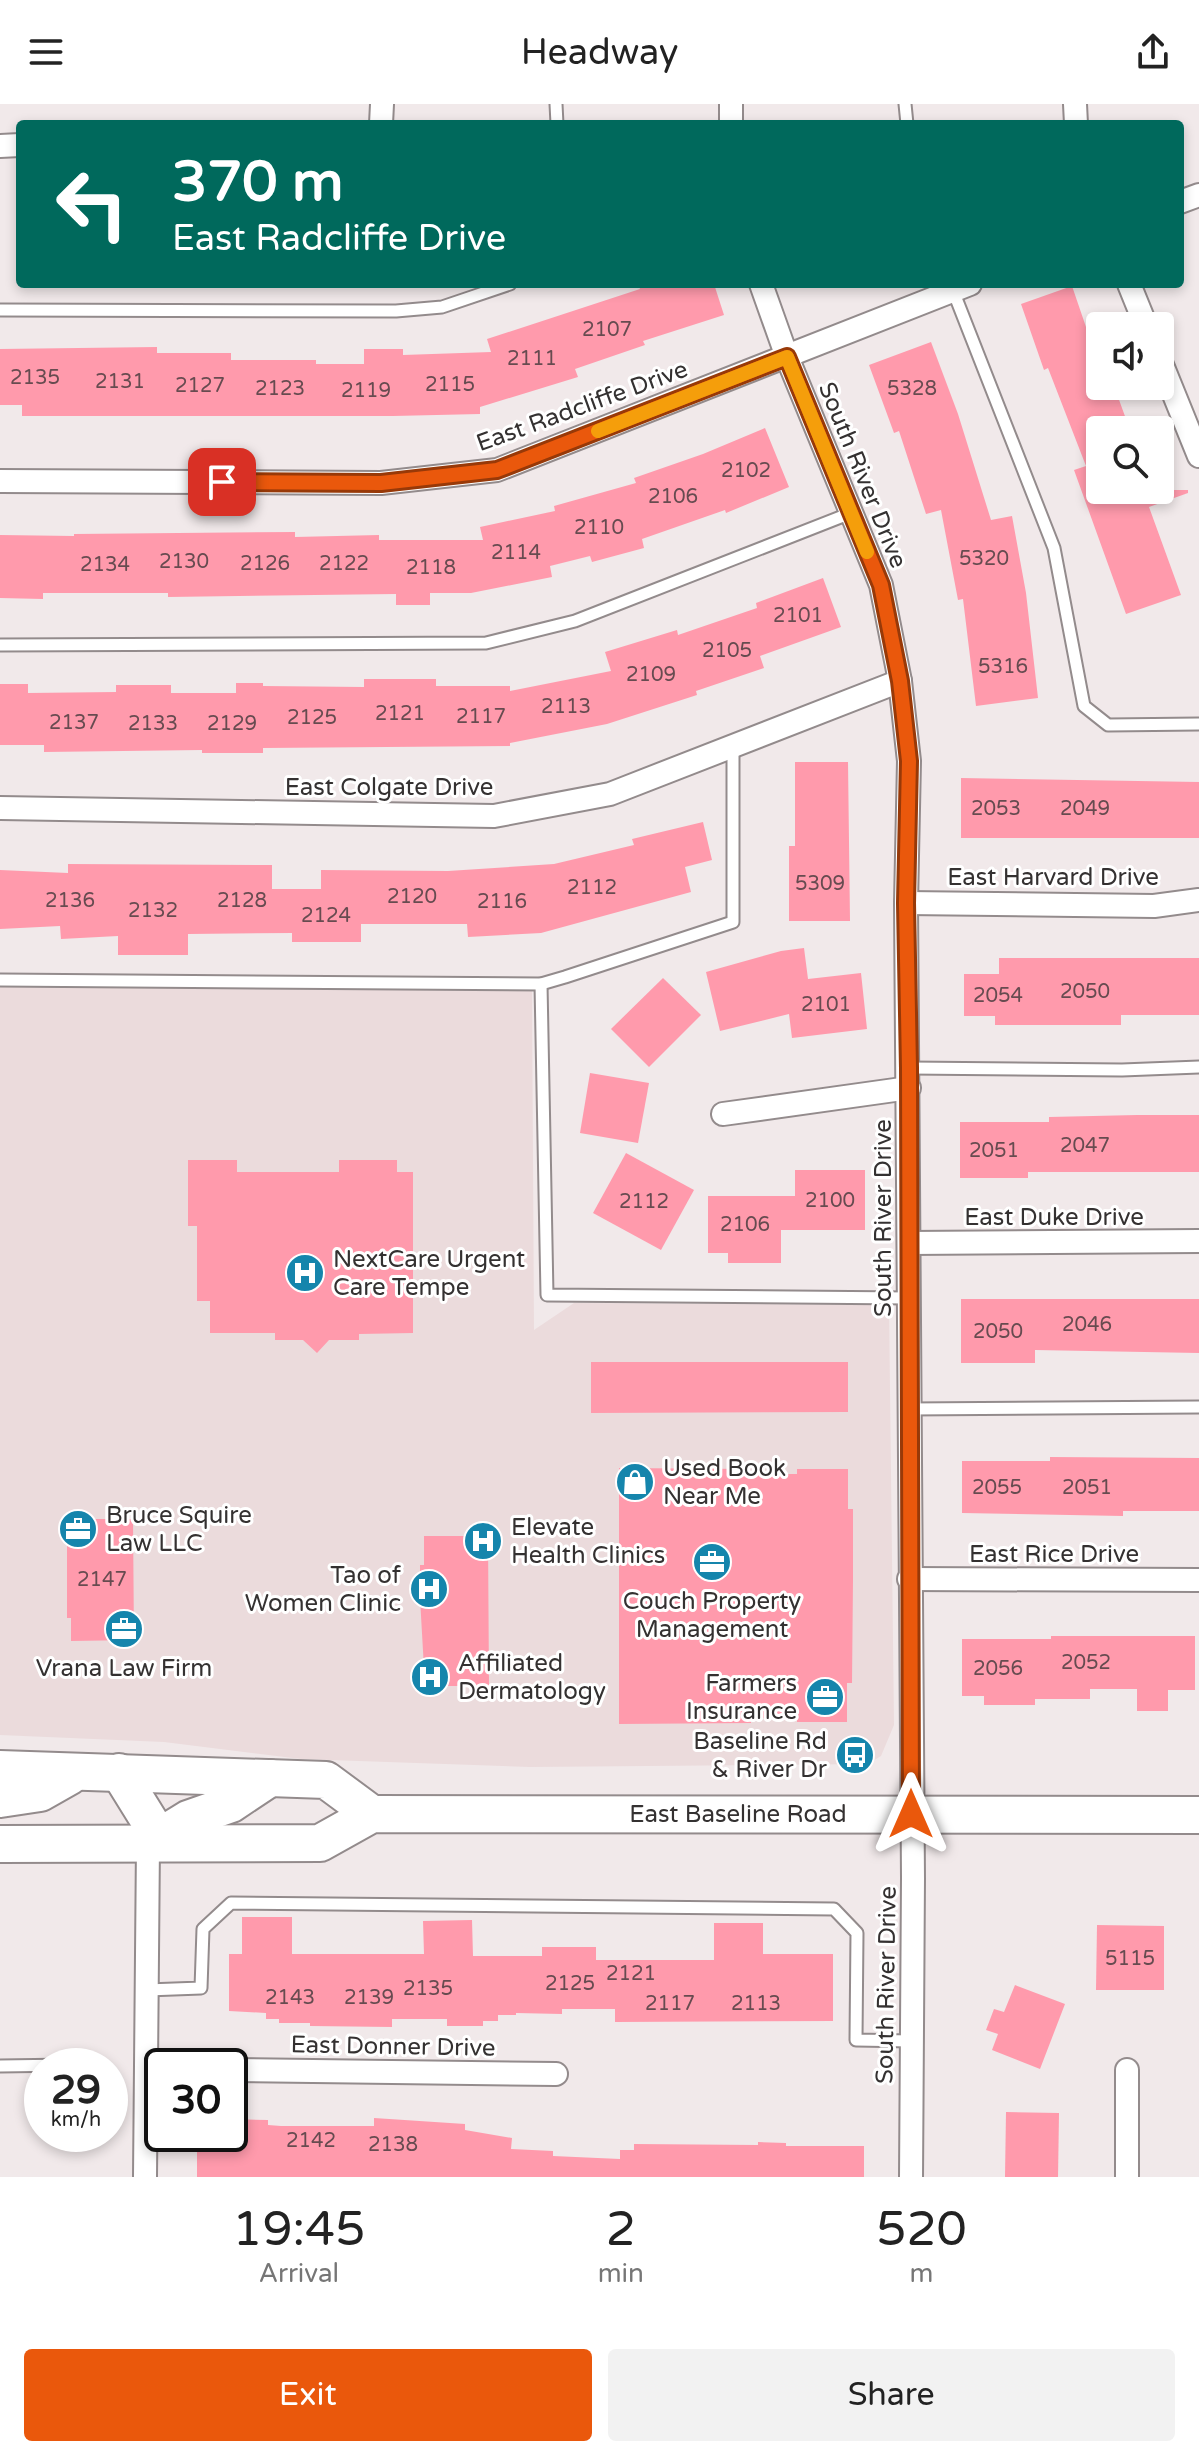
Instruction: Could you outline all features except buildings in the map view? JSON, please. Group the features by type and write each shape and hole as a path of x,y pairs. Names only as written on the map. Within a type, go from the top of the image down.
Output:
{"main road":[{"path":"4,1776 79,1771 326,1780 372,1814"},
{"path":"119,1772 150,1822 148,1843"},
{"path":"148,1843 188,1819 231,1804 270,1778"},
{"name":"East Baseline Road","path":"0,1844 320,1843 372,1814 1199,1815"}],"street":[{"name":"South River Drive","path":"762,288 787,357 881,585 900,681 909,761 906,903 913,1878 911,2177"},
{"name":"East Radcliffe Drive","path":"0,481 381,483 497,470 787,357 953,288"},
{"path":"1131,288 1140,312"},
{"path":"1174,394 1199,456"},
{"name":"East Colgate Drive","path":"0,808 494,816 610,794 900,681"},
{"name":"East Harvard Drive","path":"906,903 1154,906 1199,900"},
{"path":"723,1114 909,1078"},
{"name":"East Duke Drive","path":"909,1243 1199,1241"},
{"name":"East Rice Drive","path":"909,1579 1199,1580"},
{"path":"148,1843 147,1990 152,2048"},
{"name":"East Donner Drive","path":"248,2070 556,2074"},
{"path":"1127,2070 1127,2177"},
{"path":"145,2177 147,2152"}],"lane":[{"path":"0,310 396,311 442,307 498,288"},
{"path":"959,288 1054,548 1084,706 1108,725 1199,724"},
{"path":"0,645 486,643 575,621 851,513"},
{"path":"0,980 541,984 733,922 733,746"},
{"path":"541,984 547,1295 909,1298"},
{"path":"909,1078 1199,1067"},
{"path":"909,1409 1199,1407"},
{"path":"147,1990 201,1988 203,1929 231,1903 834,1909 857,1933 856,2040 911,2041"},
{"path":"0,2066 24,2066"}],"shaded area":[{"path":"0,987 532,987 534,1330 574,1303 889,1305 894,1725 881,1756 868,1764 530,1767 301,1759 164,1742 0,1735"}],"slow traffic":[{"path":"598,431 787,357 867,552"}],"place":[{"name":"NextCare Urgent Care Tempe","path":"305,1273"},
{"name":"Used Book Near Me","path":"635,1482"},
{"name":"Bruce Squire Law LLC","path":"78,1529"},
{"name":"Elevate Health Clinics","path":"483,1541"},
{"name":"Couch Property Management","path":"712,1562"},
{"name":"Tao of Women Clinic","path":"429,1589"},
{"name":"Vrana Law Firm","path":"124,1629"},
{"name":"Affiliated Dermatology","path":"430,1677"},
{"name":"Farmers Insurance","path":"825,1697"},
{"name":"Baseline Rd & River Dr","path":"855,1755"}],"route":[{"path":"222,482 381,483 497,470 787,357 881,585 900,681 909,761 906,903 911,1814"}]}
